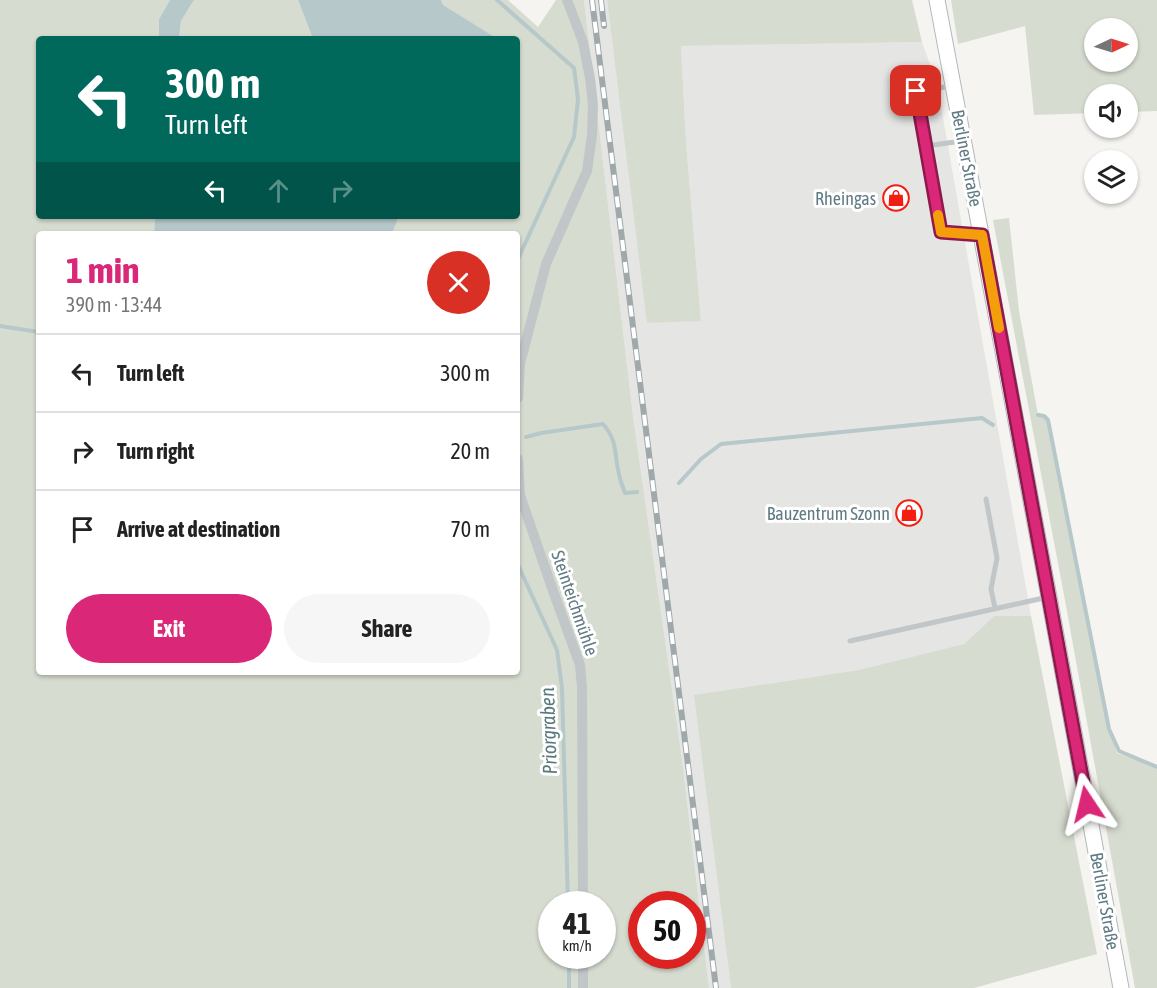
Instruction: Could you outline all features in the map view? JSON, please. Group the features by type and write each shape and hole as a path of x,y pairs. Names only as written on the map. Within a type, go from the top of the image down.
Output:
{"main road":[{"name":"Berliner Straße","path":"937,0 1121,988"}],"street":[{"path":"520,364 546,264 587,171 592,135 591,78 583,42 567,0"},
{"name":"Steinteichmühle","path":"520,495 580,665 583,891"},
{"path":"583,969 583,988"}],"lane":[{"path":"954,86 916,91 941,232 982,235"},
{"path":"926,146 964,141"},
{"path":"986,499 998,558 991,589 995,608"},
{"path":"850,640 1049,597"}],"shaded area":[{"path":"0,0 170,0 159,19 159,36 36,36 36,219 155,219 154,231 36,231 36,675 520,675 520,231 393,231 398,219 520,219 520,36 493,36 442,5 441,0 508,0 538,27 556,0 584,0 633,416 682,759 698,891 628,891 628,969 706,969 706,963 709,988 0,988"},
{"path":"170,0 194,0 181,21 179,36 159,36 159,19"},
{"path":"194,0 298,0 312,36 179,36 181,21"},
{"path":"298,0 441,0 443,5 493,36 312,36"},
{"path":"584,0 607,0 648,323 701,320 686,141 681,46 922,42 937,84 1031,616 994,616 964,644 858,670 695,695 731,988 709,988 706,963 706,891 698,891 682,759 633,416"},
{"path":"607,0 912,0 922,42 681,46 686,141 701,321 647,323"},
{"path":"951,0 1157,0 1157,111 1138,112 1138,84 1084,84 1084,113 1034,115 1025,26 958,44"},
{"path":"1009,218 1019,311 1038,415 1048,420 1109,729 1117,753 1157,767 1157,988 1135,988 993,220"},
{"path":"155,219 398,219 393,231 154,231"},
{"path":"994,616 1031,616 1097,954 974,988 731,988 694,695 858,670 964,644"}],"waterway":[{"name":"Priorgraben","path":"497,0 574,68 578,99 574,137 520,255"},
{"path":"0,326 36,332"},
{"path":"1038,415 1048,420 1109,729 1119,751 1157,767"},
{"path":"679,483 701,459 721,444 982,418 993,425"},
{"path":"526,437 603,424 613,442 619,477 625,493 637,492"},
{"name":"Priorgraben","path":"520,569 557,650 562,688 568,891"},
{"name":"Priorgraben","path":"569,969 569,988"}],"railway":[{"path":"592,0 716,988"},
{"path":"601,0 604,26"}],"slow traffic":[{"path":"938,215 941,232 982,235 999,328"}],"place":[{"name":"Rheingas","path":"896,198"},
{"name":"Bauzentrum Szonn","path":"909,513"}],"route":[{"path":"916,91 941,232 982,235 1087,804"}]}
